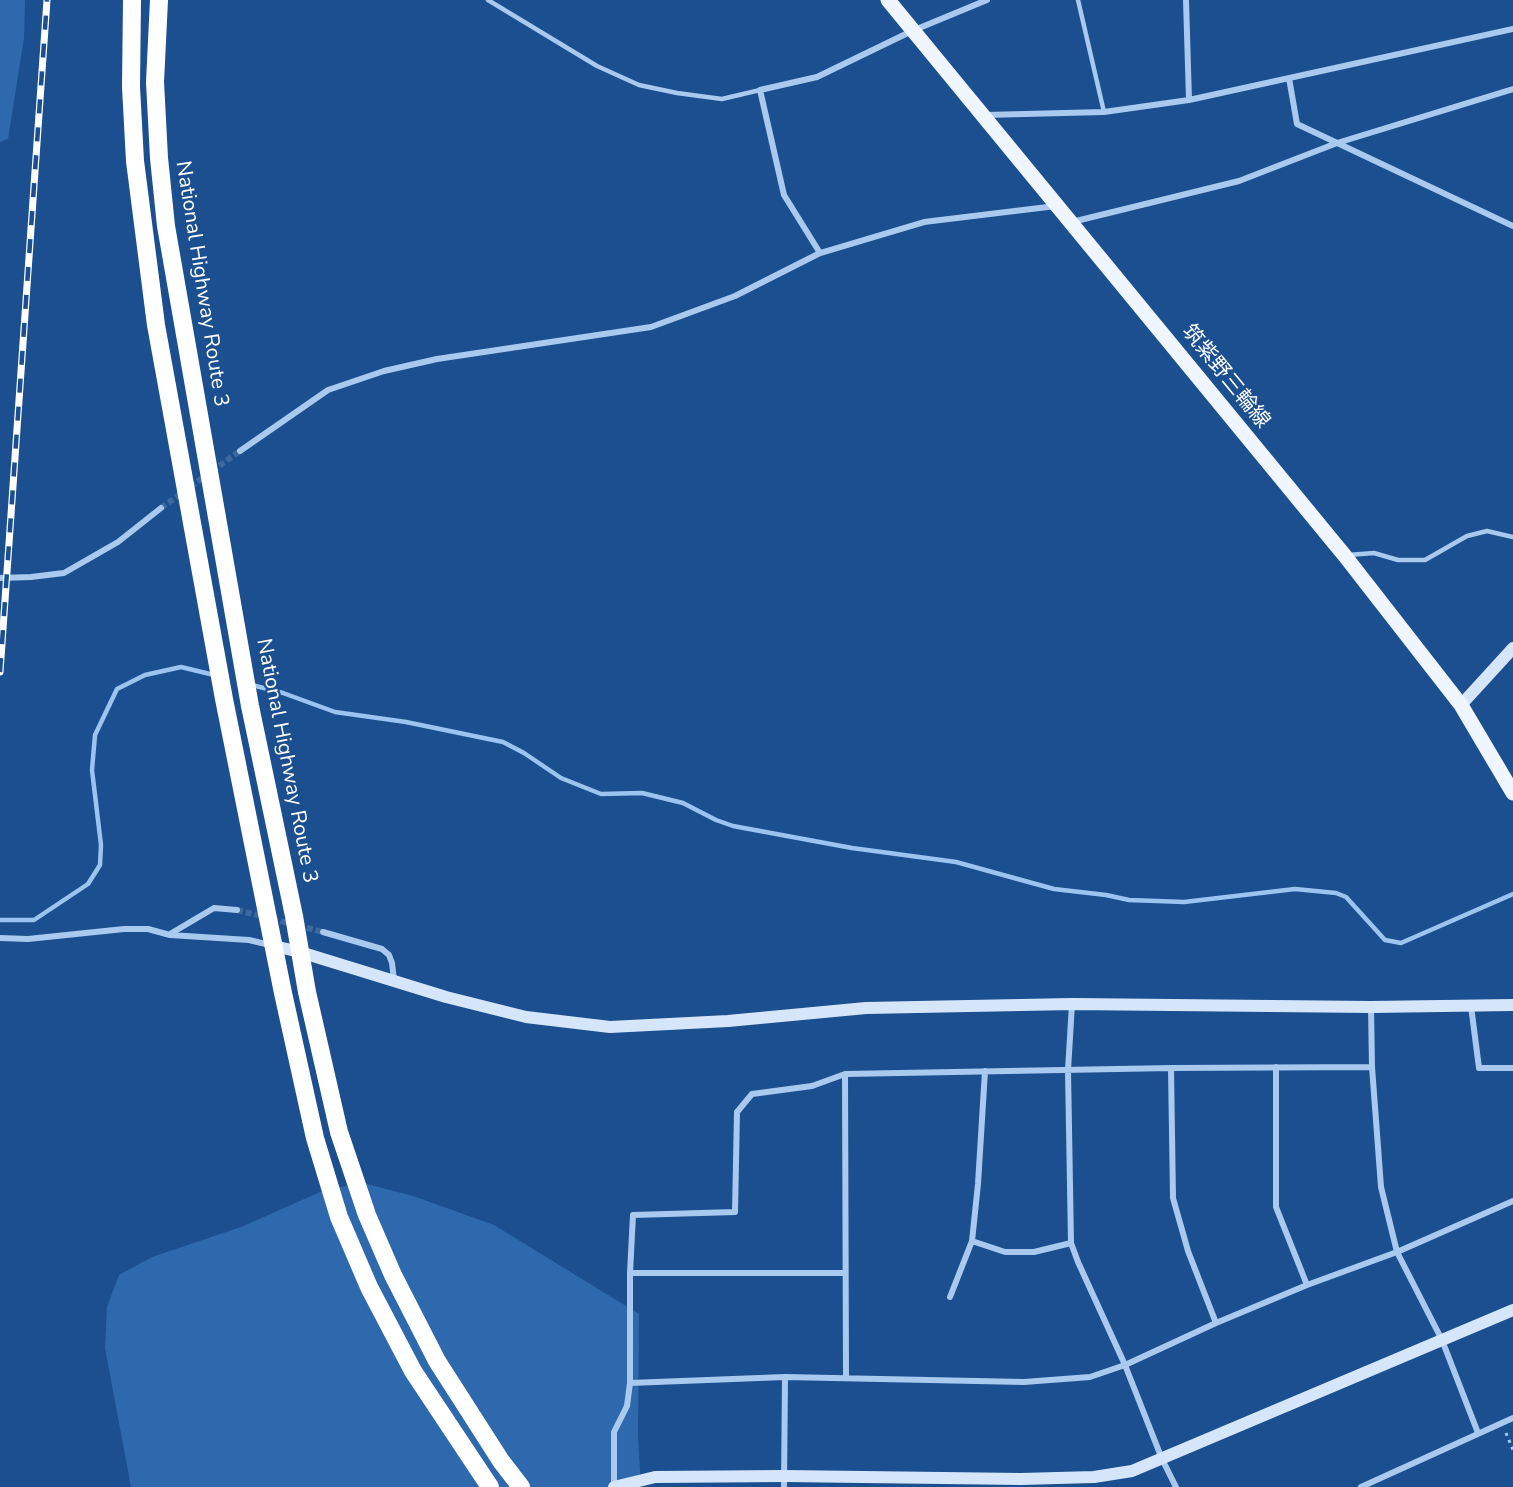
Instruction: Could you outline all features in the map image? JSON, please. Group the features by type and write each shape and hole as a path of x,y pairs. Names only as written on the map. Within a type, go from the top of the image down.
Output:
{"highway":[{"path":"132,1 135,161 156,325 224,699 315,1138 339,1217 369,1287 413,1371 490,1487"},
{"name":"National Highway Route 3","path":"161,5 155,82 159,158 166,226 250,706 307,992 339,1132 367,1215 393,1275 436,1361 501,1461 521,1487"}],"main road":[{"name":"筑紫野三輪線","path":"888,0 1345,556 1461,705 1513,793"}],"street":[{"path":"820,253 784,195 760,90 816,77 912,31 987,0"},
{"path":"1186,0 1189,100"},
{"path":"982,116 1104,112 1189,100 1513,29"},
{"path":"1289,78 1297,124 1513,226"},
{"path":"1072,222 1239,181 1337,143 1513,88"},
{"path":"240,451 328,390 384,371 437,359 651,327 735,296 820,253 924,222 1056,206"},
{"path":"0,578 64,573 118,542 161,508"},
{"path":"1461,705 1513,648"},
{"path":"170,935 214,908 237,910"},
{"path":"0,938 28,939 123,928 148,929 170,935 249,940 300,952 446,997 526,1017 610,1027 728,1021 866,1008 1072,1004 1371,1007 1513,1005"},
{"path":"323,932 382,949 389,955 394,980"},
{"path":"1072,1004 1068,1070 1071,1243 1176,1487"},
{"path":"1471,1005 1479,1068 1513,1068"},
{"path":"1371,1007 1372,1067 1381,1187 1397,1252 1442,1340 1478,1433"},
{"path":"1276,1067 1276,1207 1307,1285"},
{"path":"1372,1067 845,1074 812,1086 752,1094 737,1112 735,1212 633,1215 630,1273 630,1383 627,1406 614,1432 614,1487 657,1482 886,1482 1094,1478 1132,1471 1513,1310"},
{"path":"1171,1068 1173,1198 1188,1251 1216,1323"},
{"path":"950,1296 972,1241 985,1071"},
{"path":"845,1074 846,1376"},
{"path":"630,1383 846,1376 1024,1382 1090,1377 1125,1365 1216,1323 1307,1285 1397,1252 1513,1201"},
{"path":"972,1241 1005,1252 1034,1252 1071,1243"},
{"path":"630,1273 845,1273"},
{"path":"784,1482 785,1377"},
{"path":"1361,1487 1513,1418"}],"lane":[{"path":"488,0 597,66 639,85 722,99 760,90"},
{"path":"1078,0 1104,112"},
{"path":"1345,556 1374,553 1398,560 1425,560 1467,536 1487,531 1513,537"}],"path":[{"path":"1502,1423 1513,1450"}],"shaded area":[{"path":"0,0 25,0 24,38 8,139 0,142"},
{"path":"363,1183 413,1196 494,1225 639,1314 638,1438 641,1487 131,1487 105,1348 107,1307 119,1275 152,1257 241,1227 327,1189"}],"waterway":[{"path":"0,920 34,920 88,884 100,865 101,845 92,770 95,735 117,689 145,675 181,667 214,675"},
{"path":"252,685 283,693 335,712 406,722 503,742 561,778 601,794 642,793 683,803 733,826 852,848 956,862 1054,889 1129,900 1184,902 1295,889 1336,893 1346,897 1385,940 1401,943 1513,894"}],"tunnel":[{"path":"161,508 240,451"},
{"path":"237,910 323,932"}],"railway":[{"path":"0,672 47,0"}]}
